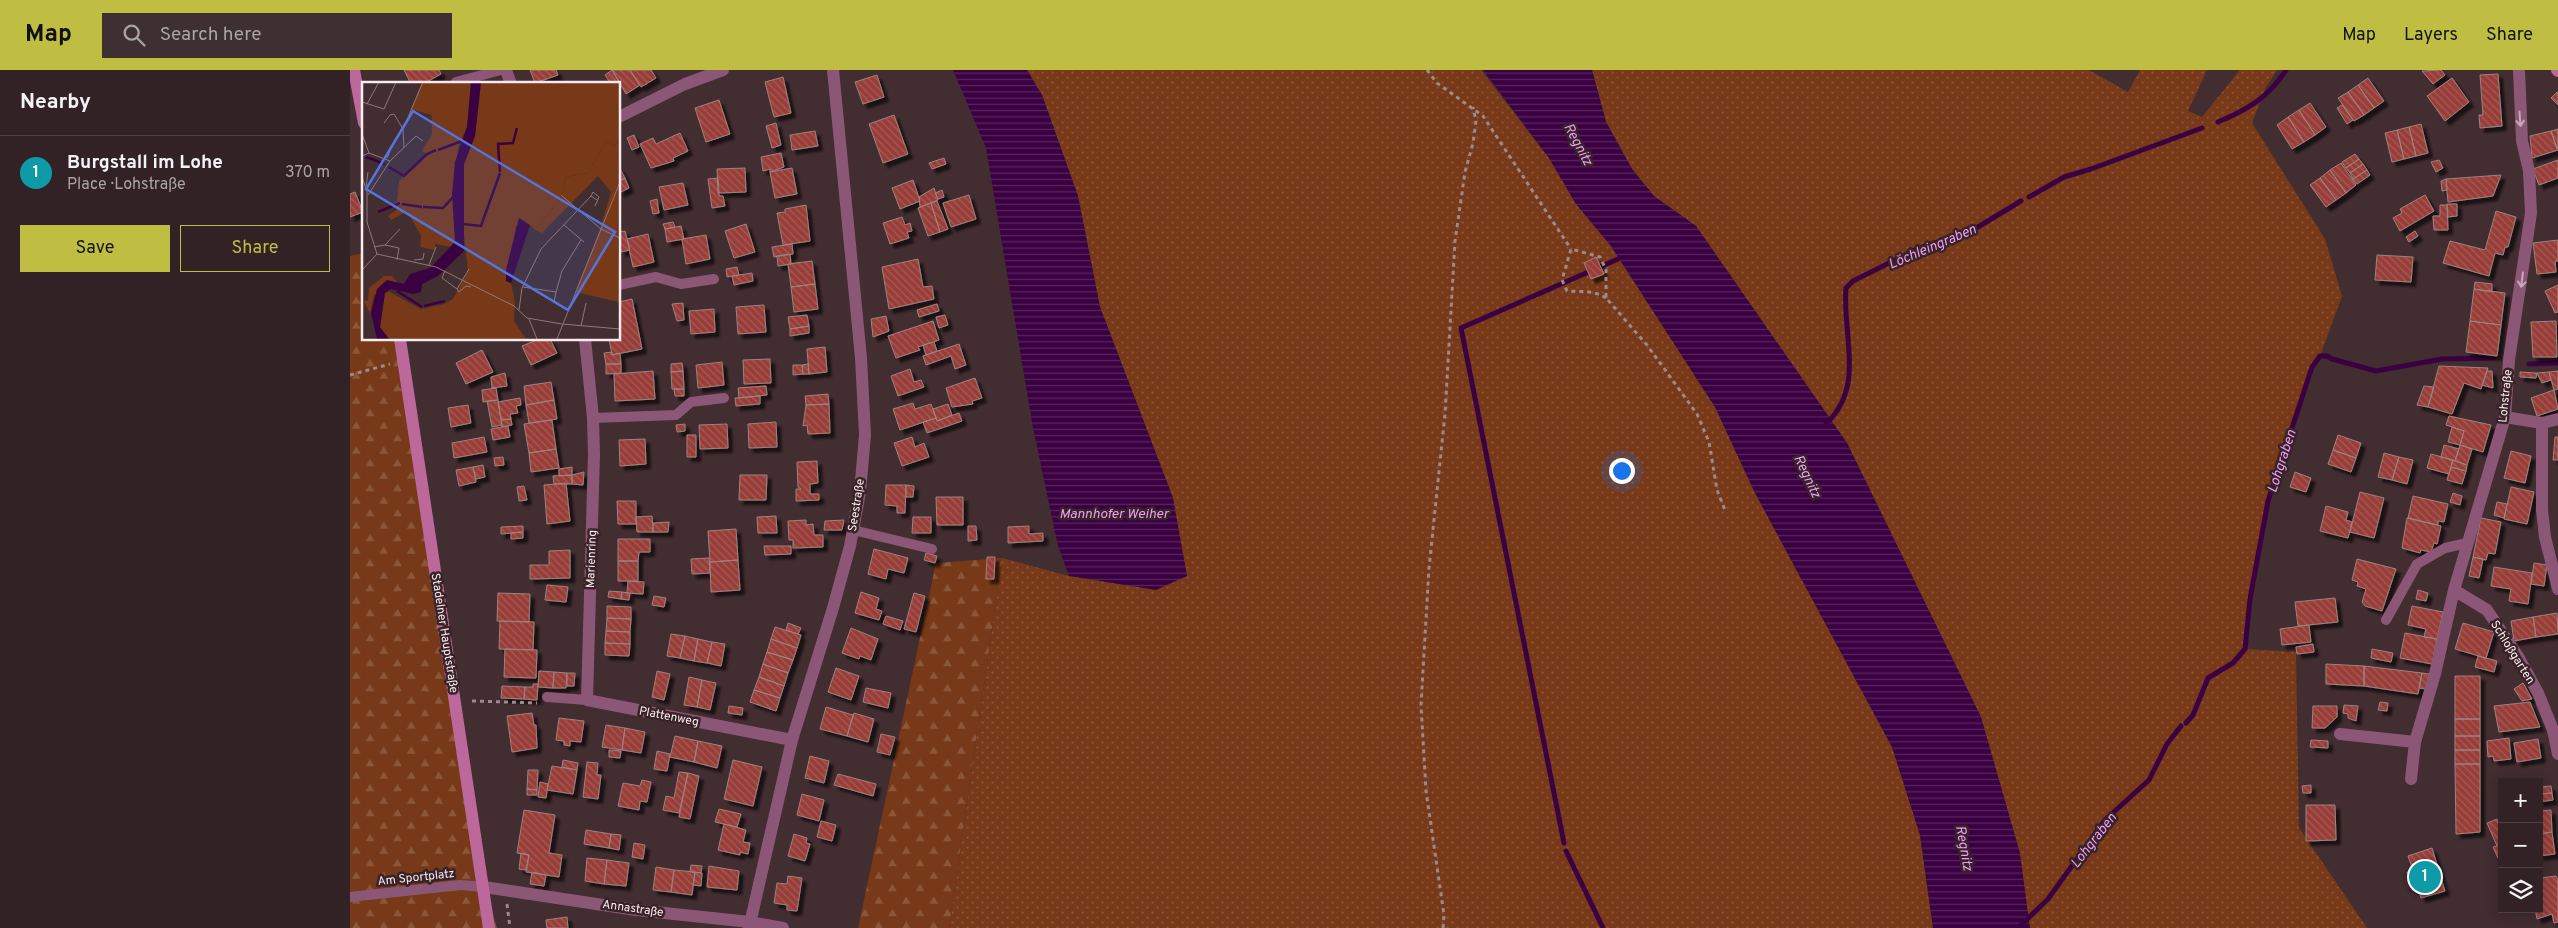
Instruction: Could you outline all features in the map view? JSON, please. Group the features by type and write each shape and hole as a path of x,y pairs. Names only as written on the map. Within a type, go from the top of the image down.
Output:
{"main road":[{"path":"354,70 362,112"},
{"name":"Stadelner Hauptstraße","path":"400,340 489,928"}],"street":[{"path":"506,70 510,82"},
{"path":"620,117 685,84 723,70"},
{"name":"Seestraße","path":"749,925 792,740 833,608 853,530 860,492 865,435 862,367 833,70"},
{"name":"Lohstraße","path":"2411,779 2414,742 2435,674 2467,543 2506,417 2509,360 2531,213 2529,171 2522,141 2519,70"},
{"name":"Marienring","path":"585,340 593,418 587,700"},
{"path":"2506,417 2542,423 2558,418"},
{"path":"2542,423 2542,510 2545,537 2558,589"},
{"name":"Schloßgarten","path":"2454,590 2487,610 2519,658 2555,730 2558,754"},
{"name":"Plattenweg","path":"587,700 792,740"},
{"path":"2340,734 2414,742"},
{"name":"Annastraße","path":"484,886 636,910 783,928"}],"lane":[{"path":"456,82 501,70"},
{"path":"620,285 656,277 681,284 714,278"},
{"path":"593,418 676,415 691,402 724,398"},
{"path":"853,530 932,548"},
{"path":"2386,620 2417,564 2445,548 2467,543"},
{"name":"Plattenweg","path":"547,697 587,700"},
{"name":"Am Sportplatz","path":"350,897 460,885 484,886"}],"path":[{"path":"1426,70 1437,83 1483,116 1571,249 1600,257 1606,270 1606,298"},
{"path":"1443,928 1444,915 1426,791 1421,705 1429,568 1445,414 1455,242 1465,172 1473,143 1476,121 1473,107"},
{"path":"1571,249 1562,280 1567,291 1586,291 1606,298 1647,345 1697,414 1708,442 1717,490 1725,510"},
{"path":"350,375 403,360"},
{"path":"472,701 542,703 547,697"},
{"path":"505,889 510,928"}],"green space":[{"path":"1027,70 1481,70 1549,158 1576,204 1611,246 1715,407 1755,493 1892,747 1920,835 1933,928 949,928 1002,558 1069,576 1173,498 1100,307 1078,196 1042,95"},
{"path":"1592,70 2089,70 2128,92 2140,70 2207,70 2188,111 2202,117 2240,70 2277,70 2265,89 2252,123 2325,239 2342,296 2320,356 2312,367 2268,501 2250,599 2245,649 2296,652 2299,828 2367,928 2030,928 1981,717 1847,443 1696,226 1654,196 1632,169 1606,122"},
{"path":"362,253 362,340 399,340 484,881 497,928 350,928 350,256"},
{"path":"1002,558 949,928 858,928 936,563"}],"water":[{"name":"Mannhofer Weiher","path":"953,70 1027,70 1042,95 1078,196 1100,307 1173,498 1187,576 1156,590 1069,576 1058,546 1033,428 986,148"},
{"name":"Regnitz","path":"1483,70 1592,70 1606,122 1632,169 1654,196 1696,226 1847,443 1981,717 2020,853 2030,928 1933,928 1920,835 1892,747 1755,493 1715,407 1611,246 1576,204 1549,158"}],"building":[{"path":"404,70 439,70 441,74 427,82 410,82"},
{"path":"530,70 556,70 558,75 535,82"},
{"path":"612,70 619,82 610,82 605,75"},
{"path":"612,70 630,70 640,85 626,94"},
{"path":"630,70 651,70 656,78 641,87"},
{"path":"2441,70 2445,75 2433,84 2422,71"},
{"path":"2498,74 2502,126 2480,128 2479,115 2483,115 2480,75"},
{"path":"877,75 884,97 863,104 855,82"},
{"path":"783,77 791,113 774,117 765,82"},
{"path":"2368,78 2384,101 2374,108 2358,85"},
{"path":"2452,78 2469,102 2445,121 2427,96"},
{"path":"2358,85 2374,108 2364,115 2348,92"},
{"path":"2348,92 2364,115 2354,121 2338,98"},
{"path":"2557,92 2558,94 2558,105 2551,98"},
{"path":"719,100 730,134 706,142 695,108"},
{"path":"2310,103 2326,127 2315,135 2299,110"},
{"path":"2342,105 2353,120 2347,124 2337,108"},
{"path":"2299,110 2315,135 2304,142 2288,117"},
{"path":"894,115 908,154 883,163 869,124"},
{"path":"2288,117 2304,142 2292,149 2277,125"},
{"path":"776,123 781,145 772,148 766,126"},
{"path":"2421,124 2428,153 2416,156 2409,127"},
{"path":"2409,127 2416,156 2404,159 2397,130"},
{"path":"2558,129 2558,148 2557,149 2551,131"},
{"path":"2397,130 2404,159 2392,162 2385,133"},
{"path":"815,131 818,146 792,150 790,135"},
{"path":"2551,131 2558,150 2532,158 2530,136"},
{"path":"680,133 688,151 673,158 674,161 651,168 640,144 653,138 656,144"},
{"path":"634,135 639,147 632,150 627,138"},
{"path":"781,153 784,167 770,172 770,169 763,171 761,157"},
{"path":"2355,154 2359,159 2346,168 2342,162"},
{"path":"944,158 946,164 932,169 929,163"},
{"path":"2359,159 2363,164 2350,173 2346,168"},
{"path":"2439,160 2443,168 2436,172 2431,162"},
{"path":"2558,160 2558,178 2539,185 2533,169"},
{"path":"2341,163 2356,185 2346,193 2330,170"},
{"path":"2363,164 2367,170 2353,179 2350,173"},
{"path":"745,168 746,192 718,193 717,169"},
{"path":"792,168 797,194 775,198 770,172"},
{"path":"620,169 625,178 620,180"},
{"path":"2330,170 2346,193 2336,200 2320,178"},
{"path":"2367,170 2370,175 2357,184 2353,179"},
{"path":"2501,175 2493,196 2448,202 2446,179"},
{"path":"625,178 629,188 620,192 620,180"},
{"path":"718,178 719,196 723,196 725,206 712,208 708,179"},
{"path":"2320,178 2336,200 2326,207 2310,185"},
{"path":"2446,179 2447,190 2442,191 2441,181"},
{"path":"913,180 920,201 900,209 892,188"},
{"path":"683,183 688,205 664,210 659,187"},
{"path":"934,188 938,200 920,207 919,197"},
{"path":"942,190 944,197 938,199 935,193"},
{"path":"355,192 362,212 350,217 350,194"},
{"path":"969,195 976,219 951,227 943,203"},
{"path":"2425,195 2434,211 2400,231 2393,218 2402,213 2400,209"},
{"path":"657,199 659,213 653,214 650,201"},
{"path":"937,201 948,229 940,232 931,203"},
{"path":"931,203 940,232 928,236 918,208"},
{"path":"2447,204 2457,204 2457,216 2448,217"},
{"path":"806,205 810,241 783,245 777,213 785,212 785,209"},
{"path":"2440,205 2447,205 2448,230 2434,230 2433,216 2440,216"},
{"path":"2496,211 2516,217 2508,247 2505,247 2503,255 2495,253 2489,276 2443,263 2450,241 2485,250"},
{"path":"902,217 905,225 910,223 912,231 907,232 909,238 890,244 883,223"},
{"path":"673,222 675,227 665,229 663,224"},
{"path":"746,224 755,252 734,258 725,231"},
{"path":"681,226 684,239 667,242 665,229"},
{"path":"625,231 630,250 621,252 620,232"},
{"path":"2415,231 2418,236 2409,242 2406,237"},
{"path":"648,234 654,262 633,267 627,239"},
{"path":"706,235 710,259 686,264 682,239"},
{"path":"2558,240 2558,261 2555,261 2556,272 2537,274 2533,243"},
{"path":"792,244 793,254 774,257 772,247"},
{"path":"790,254 791,264 778,266 777,256"},
{"path":"2377,255 2413,257 2411,282 2375,280"},
{"path":"1596,257 1604,274 1591,279 1584,263"},
{"path":"918,259 923,287 932,286 934,299 889,309 882,267"},
{"path":"812,261 815,284 791,287 788,264"},
{"path":"737,267 739,275 727,277 726,269"},
{"path":"752,273 753,281 734,285 732,276"},
{"path":"2475,282 2492,284 2492,292 2474,289"},
{"path":"815,284 818,309 794,312 791,287"},
{"path":"2558,285 2558,312 2555,313 2545,291"},
{"path":"2474,289 2505,293 2501,325 2470,321"},
{"path":"632,299 642,349 612,355 609,340 620,340 620,302"},
{"path":"683,303 684,320 677,321 672,304"},
{"path":"937,304 939,311 919,317 917,310"},
{"path":"764,305 766,332 738,334 736,307"},
{"path":"714,309 715,332 691,334 689,311"},
{"path":"807,315 809,326 790,329 788,317"},
{"path":"945,315 948,325 939,328 936,317"},
{"path":"886,316 889,331 873,337 871,319"},
{"path":"933,321 939,340 918,347 920,350 896,358 888,336"},
{"path":"2470,321 2501,325 2497,356 2466,352"},
{"path":"2556,321 2557,357 2533,357 2531,322"},
{"path":"809,326 809,333 790,336 790,329"},
{"path":"537,340 550,340 557,353 531,365 522,346"},
{"path":"934,342 937,351 926,355 923,345"},
{"path":"959,344 966,365 955,369 951,356 926,365 923,356"},
{"path":"825,347 827,372 809,374 807,349"},
{"path":"482,350 493,372 466,384 456,363"},
{"path":"612,352 612,355 620,353 621,364 606,364 604,353"},
{"path":"770,359 771,383 744,384 743,360"},
{"path":"722,362 724,385 698,388 696,365"},
{"path":"682,363 683,371 671,372 671,364"},
{"path":"606,364 621,364 621,373 606,374"},
{"path":"808,364 809,374 803,374 802,365"},
{"path":"793,365 802,365 803,374 793,375"},
{"path":"2439,366 2488,368 2481,389 2464,383 2452,414 2428,407"},
{"path":"910,369 914,382 921,380 924,387 898,396 891,376"},
{"path":"653,371 655,399 615,401 614,374"},
{"path":"683,371 684,389 672,389 671,372"},
{"path":"2487,371 2492,371 2493,388 2482,385"},
{"path":"2558,371 2558,389 2554,390 2549,372"},
{"path":"2520,372 2537,373 2536,378 2520,377"},
{"path":"2549,372 2551,380 2542,383 2537,373"},
{"path":"505,373 507,386 492,388 491,377"},
{"path":"975,378 982,398 972,401 973,404 952,407 946,388"},
{"path":"551,382 554,400 526,405 524,386"},
{"path":"766,386 767,395 739,398 738,388"},
{"path":"2424,386 2434,387 2428,407 2417,405"},
{"path":"496,388 498,400 483,402 482,390"},
{"path":"674,389 684,389 684,396 675,396"},
{"path":"2554,390 2558,409 2537,416 2531,398"},
{"path":"828,394 829,404 806,405 805,396"},
{"path":"760,396 760,404 736,406 735,398"},
{"path":"520,398 521,405 516,406 518,413 510,414 511,419 501,420 498,402"},
{"path":"498,400 502,425 492,427 487,401"},
{"path":"554,400 557,419 529,423 526,405"},
{"path":"913,403 915,409 931,404 936,418 900,430 893,409"},
{"path":"829,404 830,433 808,434 807,425 803,426 806,405"},
{"path":"948,404 952,415 937,421 933,409"},
{"path":"468,405 471,423 451,427 448,408"},
{"path":"959,413 962,421 927,433 923,422 936,418 937,421"},
{"path":"2449,416 2491,425 2483,452 2460,445 2464,431 2446,425"},
{"path":"511,419 512,425 502,427 501,420"},
{"path":"552,420 556,449 529,453 524,424"},
{"path":"776,422 777,447 749,448 748,424"},
{"path":"685,424 685,431 677,432 676,425"},
{"path":"727,424 728,448 700,449 699,425"},
{"path":"508,426 510,437 493,440 491,429"},
{"path":"2452,427 2464,431 2460,445 2448,442"},
{"path":"687,435 696,435 696,457 687,457"},
{"path":"2338,435 2361,443 2356,458 2333,450"},
{"path":"484,437 487,452 454,458 452,443"},
{"path":"912,437 915,447 924,443 929,457 902,466 894,443"},
{"path":"2555,437 2558,437 2558,460 2553,460"},
{"path":"645,439 646,464 620,466 619,440"},
{"path":"2444,445 2459,449 2455,461 2441,457"},
{"path":"2460,445 2472,449 2467,465 2455,461"},
{"path":"556,449 559,468 531,472 529,453"},
{"path":"2333,450 2356,458 2351,472 2328,464"},
{"path":"2511,451 2531,456 2525,483 2504,478"},
{"path":"2384,453 2399,457 2392,480 2378,477"},
{"path":"2431,454 2453,460 2449,474 2427,468"},
{"path":"503,457 504,465 495,466 494,458"},
{"path":"2399,457 2413,460 2407,484 2392,480"},
{"path":"2453,460 2467,465 2466,471 2451,467"},
{"path":"817,461 818,483 810,484 810,494 819,494 819,500 796,501 796,489 801,489 798,487 797,462"},
{"path":"483,465 485,477 476,479 473,467"},
{"path":"473,467 476,482 459,486 456,470"},
{"path":"572,467 572,475 559,476 559,469"},
{"path":"2451,467 2466,471 2462,484 2447,480"},
{"path":"584,472 583,485 572,484 572,475"},
{"path":"2295,472 2311,478 2306,492 2290,487"},
{"path":"572,475 572,484 554,484 553,476"},
{"path":"740,475 767,475 766,500 739,500"},
{"path":"566,483 570,521 547,524 544,485"},
{"path":"886,485 906,485 905,513 897,513 897,506 885,505"},
{"path":"906,485 914,486 913,497 906,497"},
{"path":"524,486 527,500 519,501 517,487"},
{"path":"2511,487 2534,492 2527,524 2504,519"},
{"path":"2360,492 2384,498 2374,538 2350,532"},
{"path":"2453,493 2462,496 2460,505 2450,502"},
{"path":"2413,496 2448,504 2444,522 2438,521 2438,525 2408,518"},
{"path":"936,497 963,497 963,525 937,525"},
{"path":"617,501 636,501 636,524 618,524"},
{"path":"2497,502 2507,504 2504,518 2494,515"},
{"path":"2326,506 2348,512 2346,520 2352,522 2348,538 2320,531"},
{"path":"652,516 653,532 637,532 636,517"},
{"path":"776,516 777,533 758,533 757,517"},
{"path":"913,517 931,517 931,533 912,533"},
{"path":"2407,518 2441,526 2437,544 2434,543 2431,552 2421,550 2420,553 2402,548"},
{"path":"2481,518 2501,522 2495,554 2488,553 2486,560 2473,557"},
{"path":"806,520 806,525 813,524 814,535 823,535 823,547 793,548 793,540 789,540 788,521"},
{"path":"844,520 842,530 824,530 825,521"},
{"path":"669,522 668,532 653,532 653,523"},
{"path":"523,526 523,532 501,534 501,527"},
{"path":"968,526 976,526 977,540 968,541"},
{"path":"1029,526 1029,534 1043,533 1043,541 1008,543 1008,527"},
{"path":"736,529 738,560 710,562 708,531"},
{"path":"523,532 523,538 511,539 511,533"},
{"path":"618,539 650,539 650,552 639,552 638,561 618,561"},
{"path":"764,546 791,546 791,554 765,555"},
{"path":"874,549 908,558 904,573 888,569 886,579 868,574"},
{"path":"570,550 570,578 530,579 530,565 549,565 549,551"},
{"path":"926,553 937,556 935,563 924,560"},
{"path":"987,557 995,557 994,579 986,579"},
{"path":"2473,557 2483,559 2479,578 2469,576"},
{"path":"709,558 710,573 692,574 691,559"},
{"path":"2357,559 2396,569 2382,611 2365,606 2362,602 2366,589 2357,586 2358,582 2352,580"},
{"path":"738,560 740,590 711,592 710,562"},
{"path":"618,561 638,561 638,581 618,581"},
{"path":"2534,563 2547,565 2544,586 2531,584"},
{"path":"2494,567 2532,573 2528,604 2509,601 2511,589 2491,586"},
{"path":"628,581 644,582 643,594 627,593"},
{"path":"547,585 568,587 566,602 545,600"},
{"path":"2418,590 2428,593 2426,601 2416,599"},
{"path":"609,591 622,592 621,599 608,597"},
{"path":"622,592 630,593 629,600 621,599"},
{"path":"861,592 879,598 876,609 882,611 879,620 855,613"},
{"path":"498,593 530,594 529,622 497,621"},
{"path":"914,593 925,596 916,632 904,629"},
{"path":"654,596 666,598 664,607 652,605"},
{"path":"2335,598 2338,622 2298,626 2295,602"},
{"path":"607,606 631,607 631,619 607,618"},
{"path":"2412,606 2443,612 2437,639 2424,637 2426,629 2408,625"},
{"path":"2557,613 2558,634 2536,637 2533,617"},
{"path":"886,616 903,621 900,630 883,624"},
{"path":"2533,617 2536,637 2514,641 2511,621"},
{"path":"607,618 631,619 630,632 606,631"},
{"path":"500,621 534,622 533,650 499,649"},
{"path":"788,623 801,628 798,634 786,630"},
{"path":"2463,623 2494,632 2486,658 2455,649"},
{"path":"2309,625 2311,642 2282,645 2280,629"},
{"path":"775,627 801,635 797,648 771,639"},
{"path":"851,628 878,639 871,660 860,656 859,659 842,653"},
{"path":"606,631 630,632 630,644 605,643"},
{"path":"2405,633 2437,639 2432,664 2400,658"},
{"path":"671,634 685,636 680,658 667,656"},
{"path":"685,636 698,639 694,661 680,658"},
{"path":"698,639 712,642 707,663 694,661"},
{"path":"771,639 797,648 793,660 767,652"},
{"path":"712,642 725,644 721,666 707,663"},
{"path":"605,643 630,644 629,656 605,655"},
{"path":"2313,644 2314,652 2297,654 2296,647"},
{"path":"505,649 537,650 536,678 504,677"},
{"path":"2372,649 2393,653 2391,662 2371,658"},
{"path":"767,652 793,660 788,673 763,664"},
{"path":"2478,656 2497,661 2494,672 2475,667"},
{"path":"763,664 788,673 784,686 759,677"},
{"path":"2326,664 2364,666 2364,686 2326,684"},
{"path":"2364,666 2422,673 2418,694 2364,686"},
{"path":"836,668 859,676 851,700 828,692"},
{"path":"539,671 554,672 553,688 538,687"},
{"path":"657,671 670,674 664,700 652,697"},
{"path":"554,672 567,673 566,688 553,688"},
{"path":"567,673 575,673 574,686 567,686"},
{"path":"2422,673 2429,674 2427,689 2419,688"},
{"path":"2455,676 2480,676 2480,719 2455,719"},
{"path":"689,677 702,680 697,707 684,705"},
{"path":"759,677 784,686 780,698 754,690"},
{"path":"702,680 716,683 710,710 697,707"},
{"path":"2523,683 2532,699 2522,701 2514,689"},
{"path":"533,684 538,684 537,700 524,699 525,687 533,687"},
{"path":"502,686 525,687 524,699 501,698"},
{"path":"866,688 891,693 888,708 863,702"},
{"path":"754,690 780,698 776,711 750,702"},
{"path":"2380,702 2388,703 2387,711 2378,710"},
{"path":"2530,702 2540,727 2499,732 2494,706"},
{"path":"2344,705 2358,706 2356,721 2348,718 2348,714 2343,713"},
{"path":"729,706 743,708 742,715 728,713"},
{"path":"2313,706 2337,706 2337,717 2325,728 2312,728"},
{"path":"826,707 853,715 847,736 820,729"},
{"path":"532,713 534,725 536,725 537,748 512,752 507,716"},
{"path":"854,713 874,719 868,742 847,736"},
{"path":"559,718 584,721 581,742 570,741 570,746 564,745 564,741 556,740"},
{"path":"2455,719 2480,719 2480,736 2455,736"},
{"path":"606,725 625,728 622,750 602,747"},
{"path":"625,728 645,732 641,753 622,750"},
{"path":"881,734 895,737 890,755 877,752"},
{"path":"675,736 698,741 694,762 670,757"},
{"path":"2455,736 2480,736 2480,750 2455,750"},
{"path":"2509,738 2511,759 2494,761 2493,756 2488,757 2487,741"},
{"path":"2538,739 2541,758 2517,762 2514,743"},
{"path":"2311,740 2328,741 2328,748 2310,747"},
{"path":"698,741 722,746 717,768 694,762"},
{"path":"609,750 621,751 620,758 609,757"},
{"path":"2455,750 2480,750 2480,764 2455,764"},
{"path":"657,751 670,754 667,771 654,769"},
{"path":"810,756 829,761 824,783 805,778"},
{"path":"563,760 578,763 577,770 562,767"},
{"path":"733,760 762,767 753,806 724,799"},
{"path":"587,762 598,763 597,775 601,775 598,799 583,797"},
{"path":"2455,764 2480,764 2480,832 2456,834"},
{"path":"552,766 577,770 573,794 547,790"},
{"path":"528,770 538,770 537,790 527,789"},
{"path":"679,772 688,773 679,813 663,810 666,796 674,798"},
{"path":"688,773 699,776 690,819 679,817"},
{"path":"838,774 876,784 873,796 834,785"},
{"path":"642,780 651,782 647,802 640,801 639,810 618,806 623,783 640,786"},
{"path":"540,782 548,784 546,798 538,797"},
{"path":"2311,785 2311,793 2303,793 2302,786"},
{"path":"2551,786 2552,793 2543,794 2543,787"},
{"path":"527,789 537,790 537,795 527,795"},
{"path":"2552,793 2553,800 2543,801 2543,794"},
{"path":"802,794 824,800 819,821 797,815"},
{"path":"2306,805 2335,805 2336,840 2306,841"},
{"path":"719,809 741,814 737,827 715,822"},
{"path":"524,810 555,815 549,853 562,855 559,877 526,872 529,855 517,853"},
{"path":"2551,810 2552,832 2543,833 2543,811"},
{"path":"2497,819 2498,821 2498,858 2493,847 2497,846 2487,823"},
{"path":"821,821 836,825 832,841 817,837"},
{"path":"724,824 746,830 743,842 750,843 748,854 740,852 740,855 718,850"},
{"path":"586,830 611,834 609,848 584,844"},
{"path":"2552,832 2555,854 2543,856 2543,833"},
{"path":"611,834 621,835 619,850 609,848"},
{"path":"794,834 807,838 806,843 810,844 805,861 788,856"},
{"path":"634,843 645,845 643,859 632,857"},
{"path":"2432,848 2445,891 2421,898 2416,882 2410,884 2407,872 2413,870 2408,856"},
{"path":"521,853 529,855 526,870 519,869"},
{"path":"587,858 607,860 604,884 585,881"},
{"path":"607,860 629,863 626,886 604,884"},
{"path":"691,865 702,866 701,873 690,872"},
{"path":"709,866 739,871 737,890 707,887"},
{"path":"656,867 674,870 671,892 653,890"},
{"path":"674,870 695,872 692,895 671,892"},
{"path":"532,872 546,875 544,886 530,884"},
{"path":"695,872 702,873 701,886 693,885"},
{"path":"788,876 802,878 797,911 787,910 787,905 774,903 777,883 787,884"},
{"path":"2556,876 2558,880 2558,922 2554,923 2552,914 2537,919 2536,913 2543,913 2543,878"},
{"path":"567,917 568,928 547,928 546,920"}],"waterway":[{"name":"Löchleingraben","path":"2218,122 2256,102 2272,88 2286,70"},
{"name":"Löchleingraben","path":"2029,197 2064,177 2202,128"},
{"name":"Löchleingraben","path":"1826,424 1838,409 1849,377 1850,360 1846,288 1853,281 1917,249 1973,230 2021,201"},
{"path":"1564,843 1461,328 1618,259"},
{"name":"Lohgraben","path":"2186,723 2193,715 2208,678 2233,663 2245,649 2250,599 2268,501 2312,367 2320,356 2327,356 2376,371 2442,359 2494,358"},
{"name":"Lohgraben","path":"2529,364 2558,363"},
{"name":"Lohgraben","path":"2018,928 2048,899 2105,820 2149,780 2167,744 2181,726"},
{"path":"1566,851 1603,928"}],"place":[{"name":"Burgstall im Lohe","path":"2425,877"}]}
